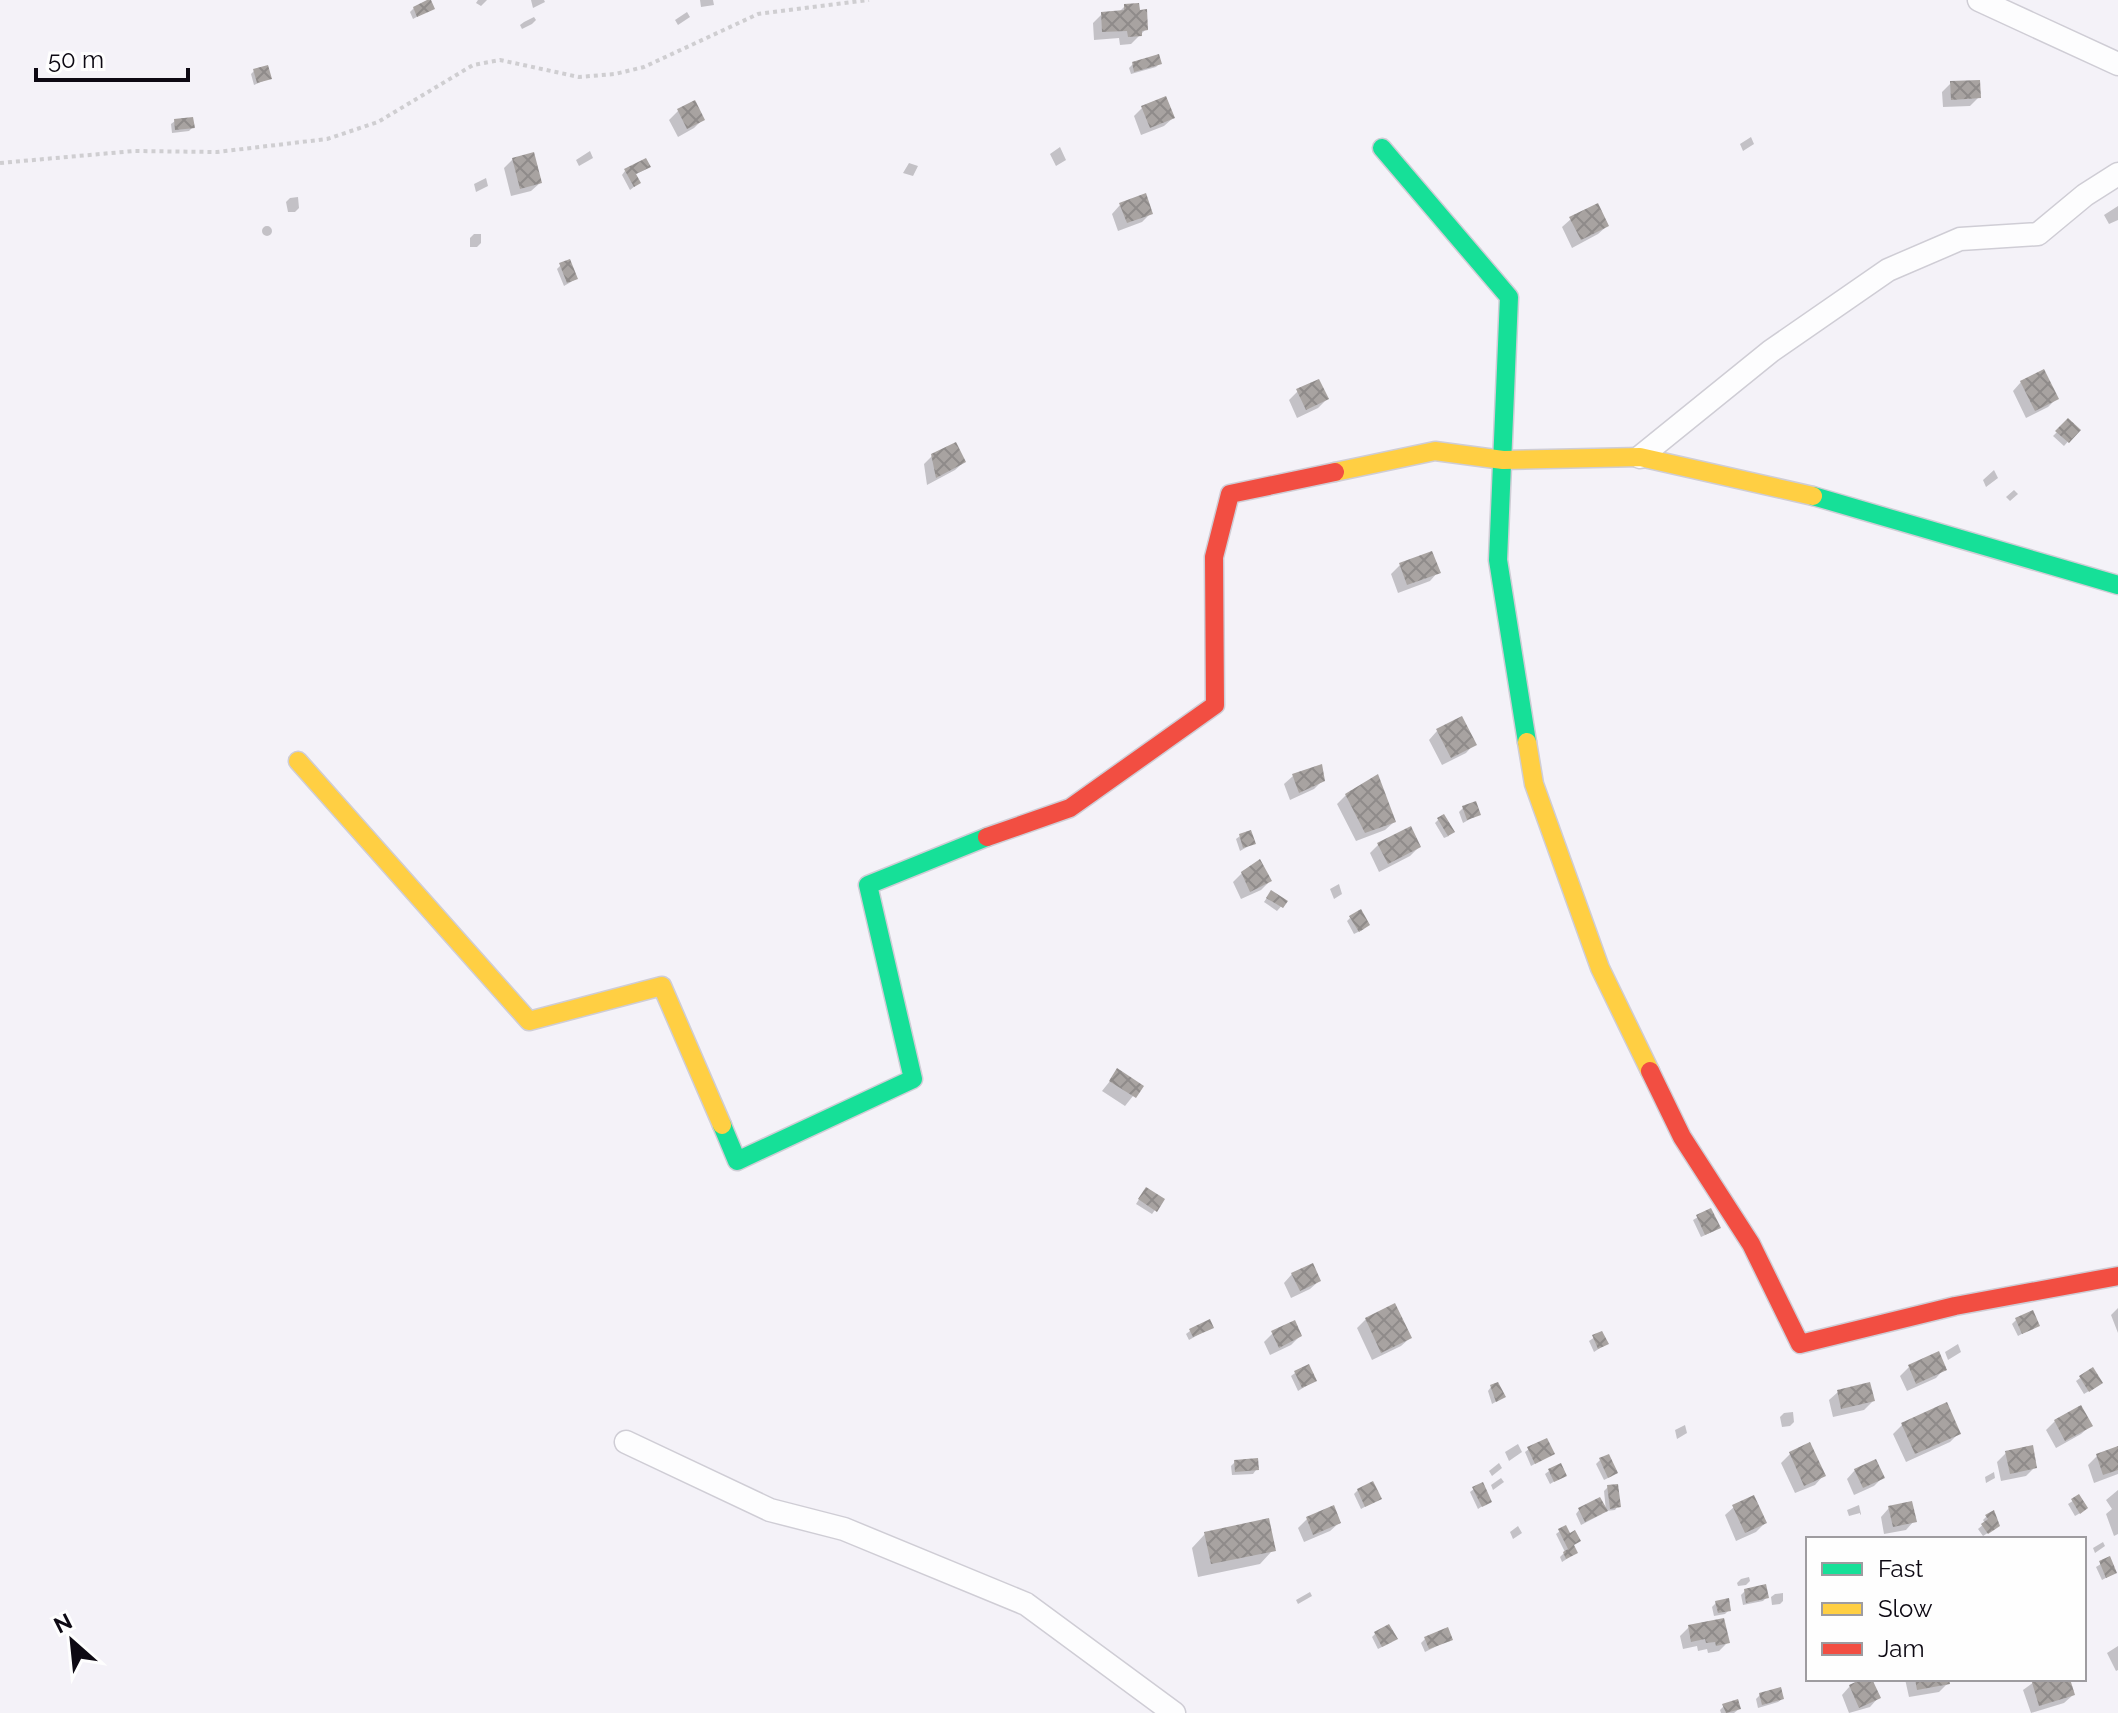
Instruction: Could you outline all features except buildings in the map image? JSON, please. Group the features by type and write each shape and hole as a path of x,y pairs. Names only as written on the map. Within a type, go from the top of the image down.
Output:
{"street":[{"path":"1979,0 2118,64"},
{"path":"1382,148 1509,297 1498,560 1534,784 1600,968 1682,1137 1751,1244 1800,1344 1955,1306 2118,1276"},
{"path":"1640,457 1771,351 1888,270 1960,239 2038,234 2085,195 2118,174"},
{"path":"298,761 529,1021 662,986 737,1161 913,1079 868,885 968,844 1070,808 1215,705 1214,557 1230,494 1435,451 1503,460 1640,457 1831,500 2118,585"},
{"path":"626,1442 770,1510 844,1529 1026,1604 1174,1713"}],"path":[{"path":"0,163 134,151 217,152 327,139 378,122 473,65 500,60 579,77 615,74 644,67 758,14 869,0"}],"traffic: fast":[{"path":"1382,148 1509,297 1498,560 1527,742"},
{"path":"1813,496 2118,585"},
{"path":"722,1125 737,1161 913,1079 868,885 987,837"}],"traffic: slow":[{"path":"1335,472 1435,451 1503,460 1640,457 1813,496"},
{"path":"1527,742 1534,784 1600,968 1650,1071"},
{"path":"298,761 529,1021 662,986 722,1125"}],"traffic: jam":[{"path":"987,837 1070,808 1215,705 1214,557 1230,494 1335,472"},
{"path":"1650,1071 1682,1137 1751,1244 1800,1344 1955,1306 2118,1276"}]}
